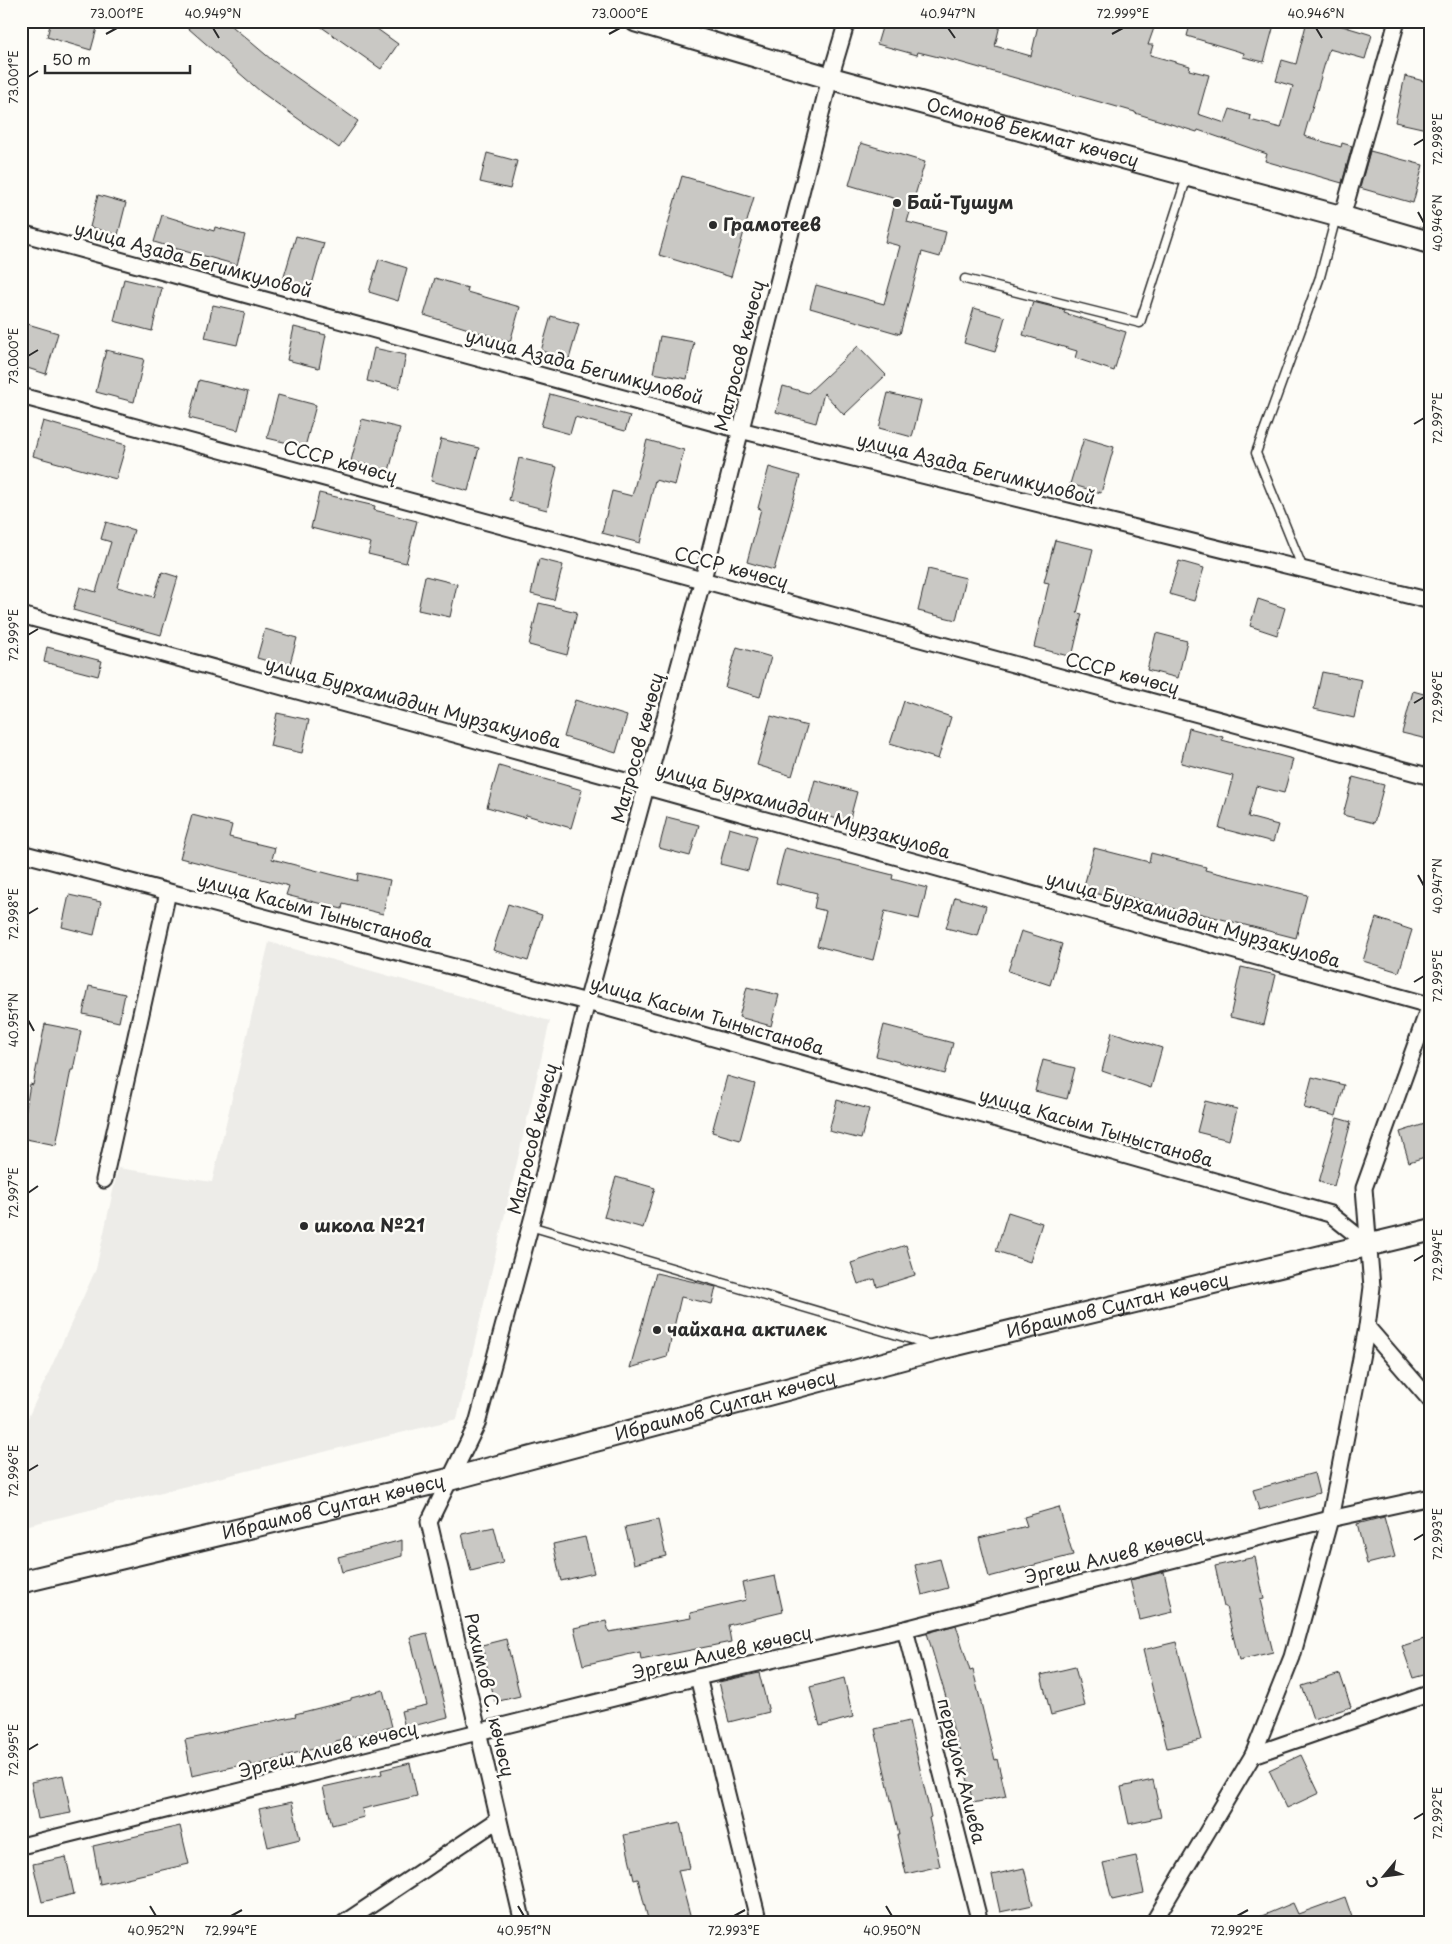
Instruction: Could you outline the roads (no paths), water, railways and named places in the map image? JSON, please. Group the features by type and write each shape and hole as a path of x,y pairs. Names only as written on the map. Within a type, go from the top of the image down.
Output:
{"main road":[{"name":"Осмонов Бекмат көчөсү","path":"636,21 830,78 1339,216 1431,243"},
{"name":"Ибраимов Султан көчөсү","path":"21,1582 451,1479 942,1348 1431,1230"}],"street":[{"name":"Матросов көчөсү","path":"451,1479 477,1424 587,1002 703,579 830,78 847,21"},
{"path":"1339,216 1397,21"},
{"name":"улица Азада Бегимкуловой","path":"21,233 740,430 1431,601"},
{"name":"СССР көчөсү","path":"21,396 1431,777"},
{"name":"улица Бурхамиддин Мурзакулова","path":"21,615 1430,1004"},
{"name":"улица Касым Тыныстанова","path":"21,853 587,1002 1330,1214 1370,1246"},
{"path":"104,1180 168,892"},
{"path":"1153,1923 1252,1754 1292,1657 1330,1519 1366,1327 1372,1287 1364,1188 1430,1004"},
{"path":"1366,1327 1431,1401"},
{"name":"Рахимов С. көчөсү","path":"451,1479 429,1522 523,1923"},
{"name":"Эргеш Алиев көчөсү","path":"21,1846 698,1677 905,1629 1330,1519 1431,1497"},
{"name":"переулок Алиева","path":"905,1629 980,1923"},
{"path":"698,1677 759,1923"},
{"path":"1252,1754 1431,1692"},
{"path":"344,1923 498,1820"}],"lane":[{"path":"965,279 1140,324 1188,175"},
{"path":"1304,569 1256,453 1320,277 1339,216"},
{"path":"530,1226 942,1348"}],"place":[{"name":"Бай-Тушум","path":"897,203"},
{"name":"Грамотеев","path":"713,225"},
{"name":"школа №21","path":"304,1226"},
{"name":"чайхана актилек","path":"657,1330"}]}
